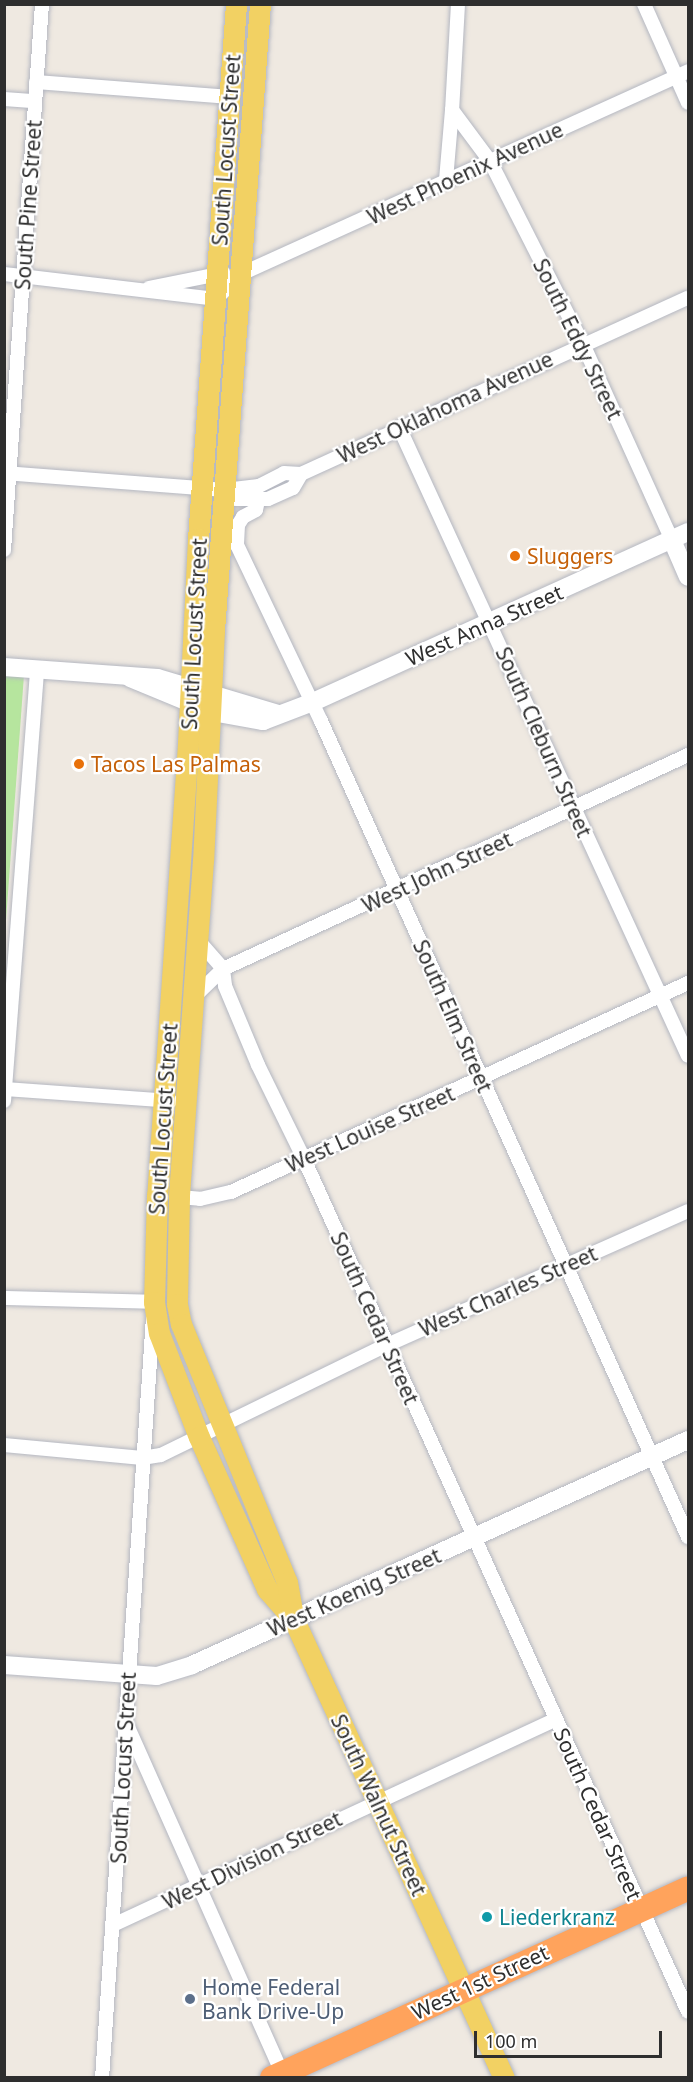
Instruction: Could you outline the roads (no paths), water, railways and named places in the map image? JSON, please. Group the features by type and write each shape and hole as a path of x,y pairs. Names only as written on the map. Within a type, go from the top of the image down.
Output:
{"highway":[{"name":"West 1st Street","path":"279,2076 688,1888"}],"main road":[{"name":"South Locust Street","path":"199,1437 159,1332 154,1302 163,1101 236,4"},
{"name":"South Locust Street","path":"222,1424 181,1324 175,1278 225,490 260,4"},
{"name":"South Walnut Street","path":"222,1424 287,1582 294,1620 504,2078"},
{"name":"South Walnut Street","path":"199,1437 267,1589 294,1620"}],"street":[{"name":"South Pine Street","path":"4,550 42,4"},
{"path":"446,180 458,4"},
{"path":"644,4 682,74 688,103"},
{"name":"West Phoenix Avenue","path":"4,274 147,288 172,296 216,299 241,274 336,234 446,180 682,74"},
{"path":"36,82 230,97"},
{"path":"4,99 35,102"},
{"name":"South Eddy Street","path":"452,110 490,160 584,344 688,577"},
{"name":"West Phoenix Avenue","path":"147,288 218,273 241,274"},
{"name":"West Oklahoma Avenue","path":"8,473 225,490 259,486 284,473 302,474 688,298"},
{"name":"South Cleburn Street","path":"399,428 490,621 688,1056"},
{"name":"West Oklahoma Avenue","path":"225,490 236,500 258,501 293,488 302,474"},
{"name":"South Elm Street","path":"258,501 256,510 243,517 238,525 237,545 313,702 688,1537"},
{"name":"West Anna Street","path":"4,667 130,678 158,678 250,722 313,702 688,532"},
{"path":"37,670 5,1095 186,1102"},
{"name":"West John Street","path":"193,998 223,969 688,756"},
{"name":"South Cedar Street","path":"198,940 223,969 225,986 258,1065 304,1159 688,2012"},
{"name":"West Louise Street","path":"179,1197 200,1199 231,1192 688,983"},
{"name":"West Charles Street","path":"142,1458 161,1455 387,1345 688,1211"},
{"path":"4,1298 154,1302"},
{"name":"South Locust Street","path":"102,2078 154,1302"},
{"name":"West Koenig Street","path":"4,1665 128,1676 157,1676 192,1665 688,1440"},
{"path":"4,1445 142,1458"},
{"name":"West Division Street","path":"113,1925 198,1888 377,1799 555,1720"},
{"path":"125,1722 279,2076"}],"place":[{"name":"Sluggers","path":"515,556"},
{"name":"Tacos Las Palmas","path":"79,764"},
{"name":"Liederkranz","path":"487,1917"},
{"name":"Home Federal Bank Drive-Up","path":"190,1999"}]}
